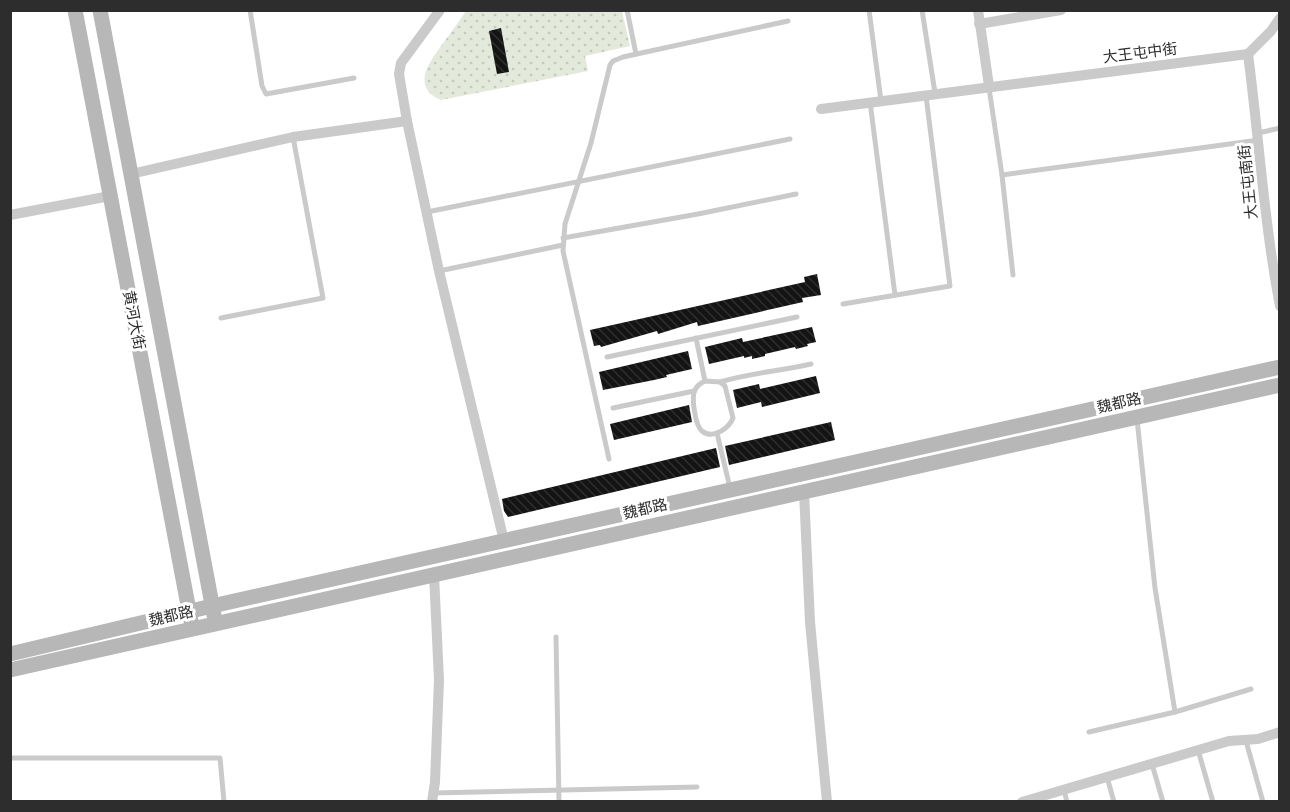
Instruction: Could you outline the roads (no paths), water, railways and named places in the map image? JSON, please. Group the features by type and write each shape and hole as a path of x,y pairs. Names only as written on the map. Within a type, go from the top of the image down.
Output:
{"main road":[{"name":"黄河大街","path":"75,10 192,629"},
{"name":"黄河大街","path":"100,10 215,624"},
{"name":"魏都路","path":"10,654 212,606 1280,367"},
{"name":"魏都路","path":"10,670 1280,385"}],"street":[{"path":"440,10 401,63 399,74 426,212 504,541"},
{"path":"978,10 989,86"},
{"path":"979,24 1061,10"},
{"path":"1248,54 1271,31 1280,18"},
{"name":"大王屯中街","path":"821,109 1248,54"},
{"name":"大王屯南街","path":"1248,54 1259,136 1272,269 1280,306"},
{"path":"131,174 293,137 407,121"},
{"path":"10,215 110,196"},
{"path":"804,492 810,622 827,801"},
{"path":"433,797 438,680 434,575"},
{"path":"1022,801 1229,741 1258,739 1280,732"}],"lane":[{"path":"250,10 262,86 266,94 354,78"},
{"path":"627,10 636,54"},
{"path":"869,10 875,101 895,295"},
{"path":"843,304 950,286 922,10"},
{"path":"609,459 563,242 565,224 591,143 610,65 613,61 636,54 788,21"},
{"path":"989,86 1013,275"},
{"path":"1002,175 1259,136 1280,128"},
{"path":"221,318 323,298 293,137"},
{"path":"426,212 790,139"},
{"path":"440,271 563,242 796,194"},
{"path":"607,357 797,317"},
{"path":"696,339 705,381"},
{"path":"720,382 726,386 733,418 725,429 717,433 707,433 702,431 698,425 693,401 694,391 699,384 705,381 720,382 744,376 780,372 811,364"},
{"path":"613,408 694,391"},
{"path":"1137,417 1155,588 1175,712"},
{"path":"717,433 730,489"},
{"path":"556,637 559,801"},
{"path":"1089,732 1175,712 1251,689"},
{"path":"1245,739 1263,801"},
{"path":"1198,750 1213,801"},
{"path":"10,758 220,758 224,801"},
{"path":"1152,764 1163,801"},
{"path":"1107,777 1114,801"},
{"path":"433,797 559,790 697,787"},
{"path":"1064,790 1067,801"}]}
